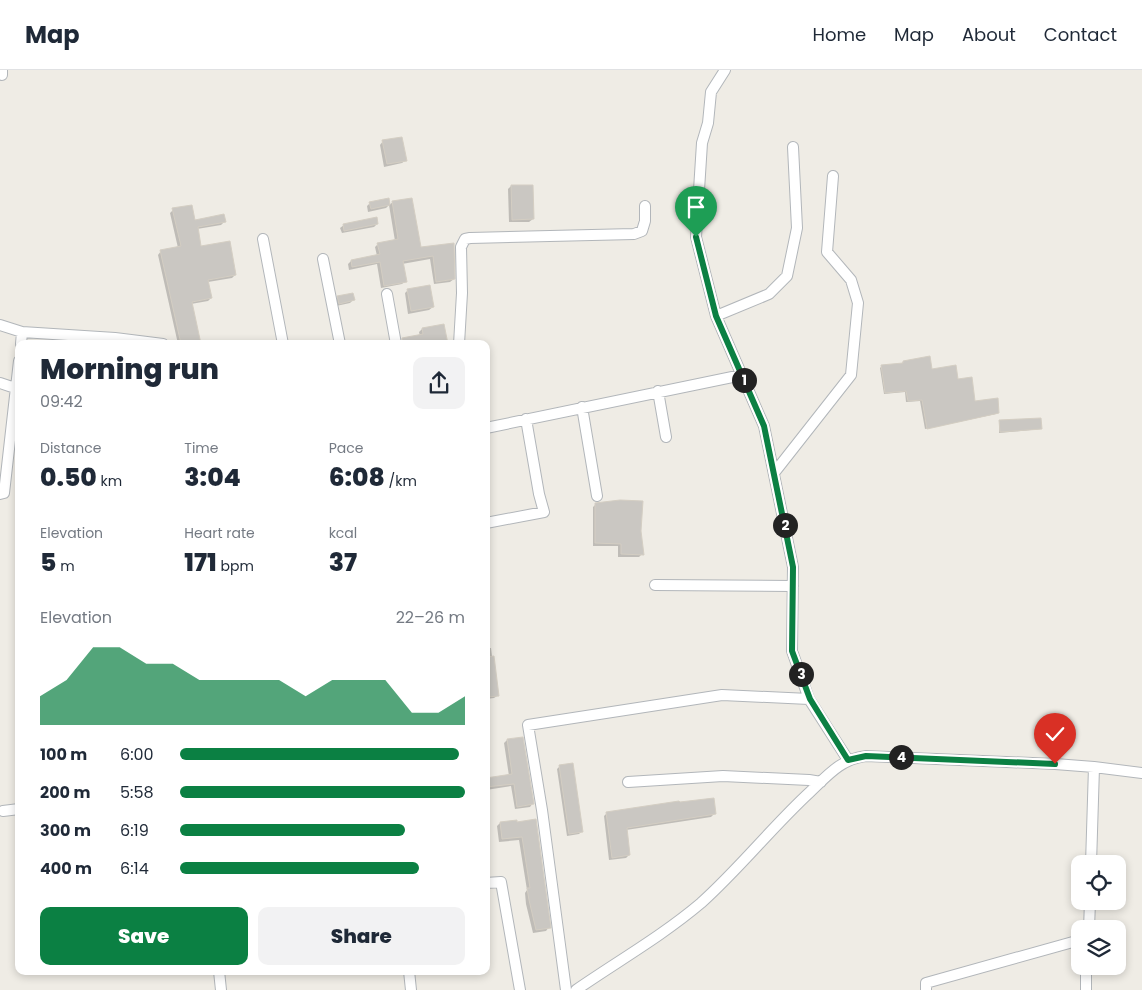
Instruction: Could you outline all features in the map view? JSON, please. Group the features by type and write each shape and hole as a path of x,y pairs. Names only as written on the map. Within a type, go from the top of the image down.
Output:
{"street":[{"path":"725,70 711,92 708,123 702,142 696,237 716,316 764,426 793,567 792,651 810,699 848,760"},
{"path":"716,316 769,294 786,276 797,228 793,147"},
{"path":"774,473 851,375 858,303 851,280 827,252 833,176"},
{"path":"459,340 462,293 461,248 465,240 470,238 634,234 642,230 645,206"},
{"path":"264,240 282,340"},
{"path":"323,259 339,340"},
{"path":"387,294 395,340"},
{"path":"0,325 22,332 131,340"},
{"path":"21,340 22,332"},
{"path":"490,427 742,375"},
{"path":"0,383 15,388"},
{"path":"658,391 666,437"},
{"path":"0,494 4,493 15,397"},
{"path":"582,407 597,496"},
{"path":"490,522 544,512 538,494 526,419"},
{"path":"0,441 10,444"},
{"path":"655,585 793,586"},
{"path":"566,990 542,810 528,725 722,695 810,699"},
{"path":"576,990 650,942 701,903 757,848 789,811 848,760 857,757 873,756 1094,767 1142,774"},
{"path":"1091,855 1094,767"},
{"path":"628,782 723,776 821,782"},
{"path":"3,811 15,810"},
{"path":"490,882 501,882 520,990"},
{"path":"926,990 926,983 1071,943"},
{"path":"219,975 221,990"},
{"path":"409,975 411,990"},
{"path":"1086,975 1086,990"}],"building":[{"path":"402,137 407,161 387,164 382,140"},
{"path":"511,185 533,185 534,219 512,220"},
{"path":"389,198 390,205 371,209 369,202"},
{"path":"412,198 421,247 454,243 455,279 436,282 433,256 403,261 407,282 384,286 380,262 352,267 351,260 380,254 377,243 398,239 392,201"},
{"path":"192,205 195,220 224,214 226,222 198,227 201,246 230,241 236,275 208,280 212,298 192,302 200,340 180,340 160,250 181,246 172,208"},
{"path":"377,217 378,224 344,231 343,224"},
{"path":"430,285 434,307 411,311 407,289"},
{"path":"353,293 355,300 339,304 337,296"},
{"path":"444,324 447,340 402,340 402,338 423,334 422,328"},
{"path":"930,356 932,369 956,365 958,379 972,377 975,401 998,398 999,413 927,429 922,400 908,401 906,391 885,393 881,365 903,363 903,361"},
{"path":"1041,418 1042,429 1000,432 999,420"},
{"path":"620,500 643,501 641,531 644,555 621,554 621,544 595,543 595,503"},
{"path":"490,656 494,656 499,696 490,697"},
{"path":"523,737 534,804 517,807 514,784 490,787 490,777 512,774 507,739"},
{"path":"573,763 583,832 569,834 559,765"},
{"path":"714,798 716,814 627,828 630,855 612,858 606,812 679,801"},
{"path":"536,819 551,928 536,930 527,888 530,888 522,837 502,839 500,822"}],"route":[{"path":"696,237 716,316 764,426 793,567 792,651 810,699 848,760 866,756 1055,764"}]}
